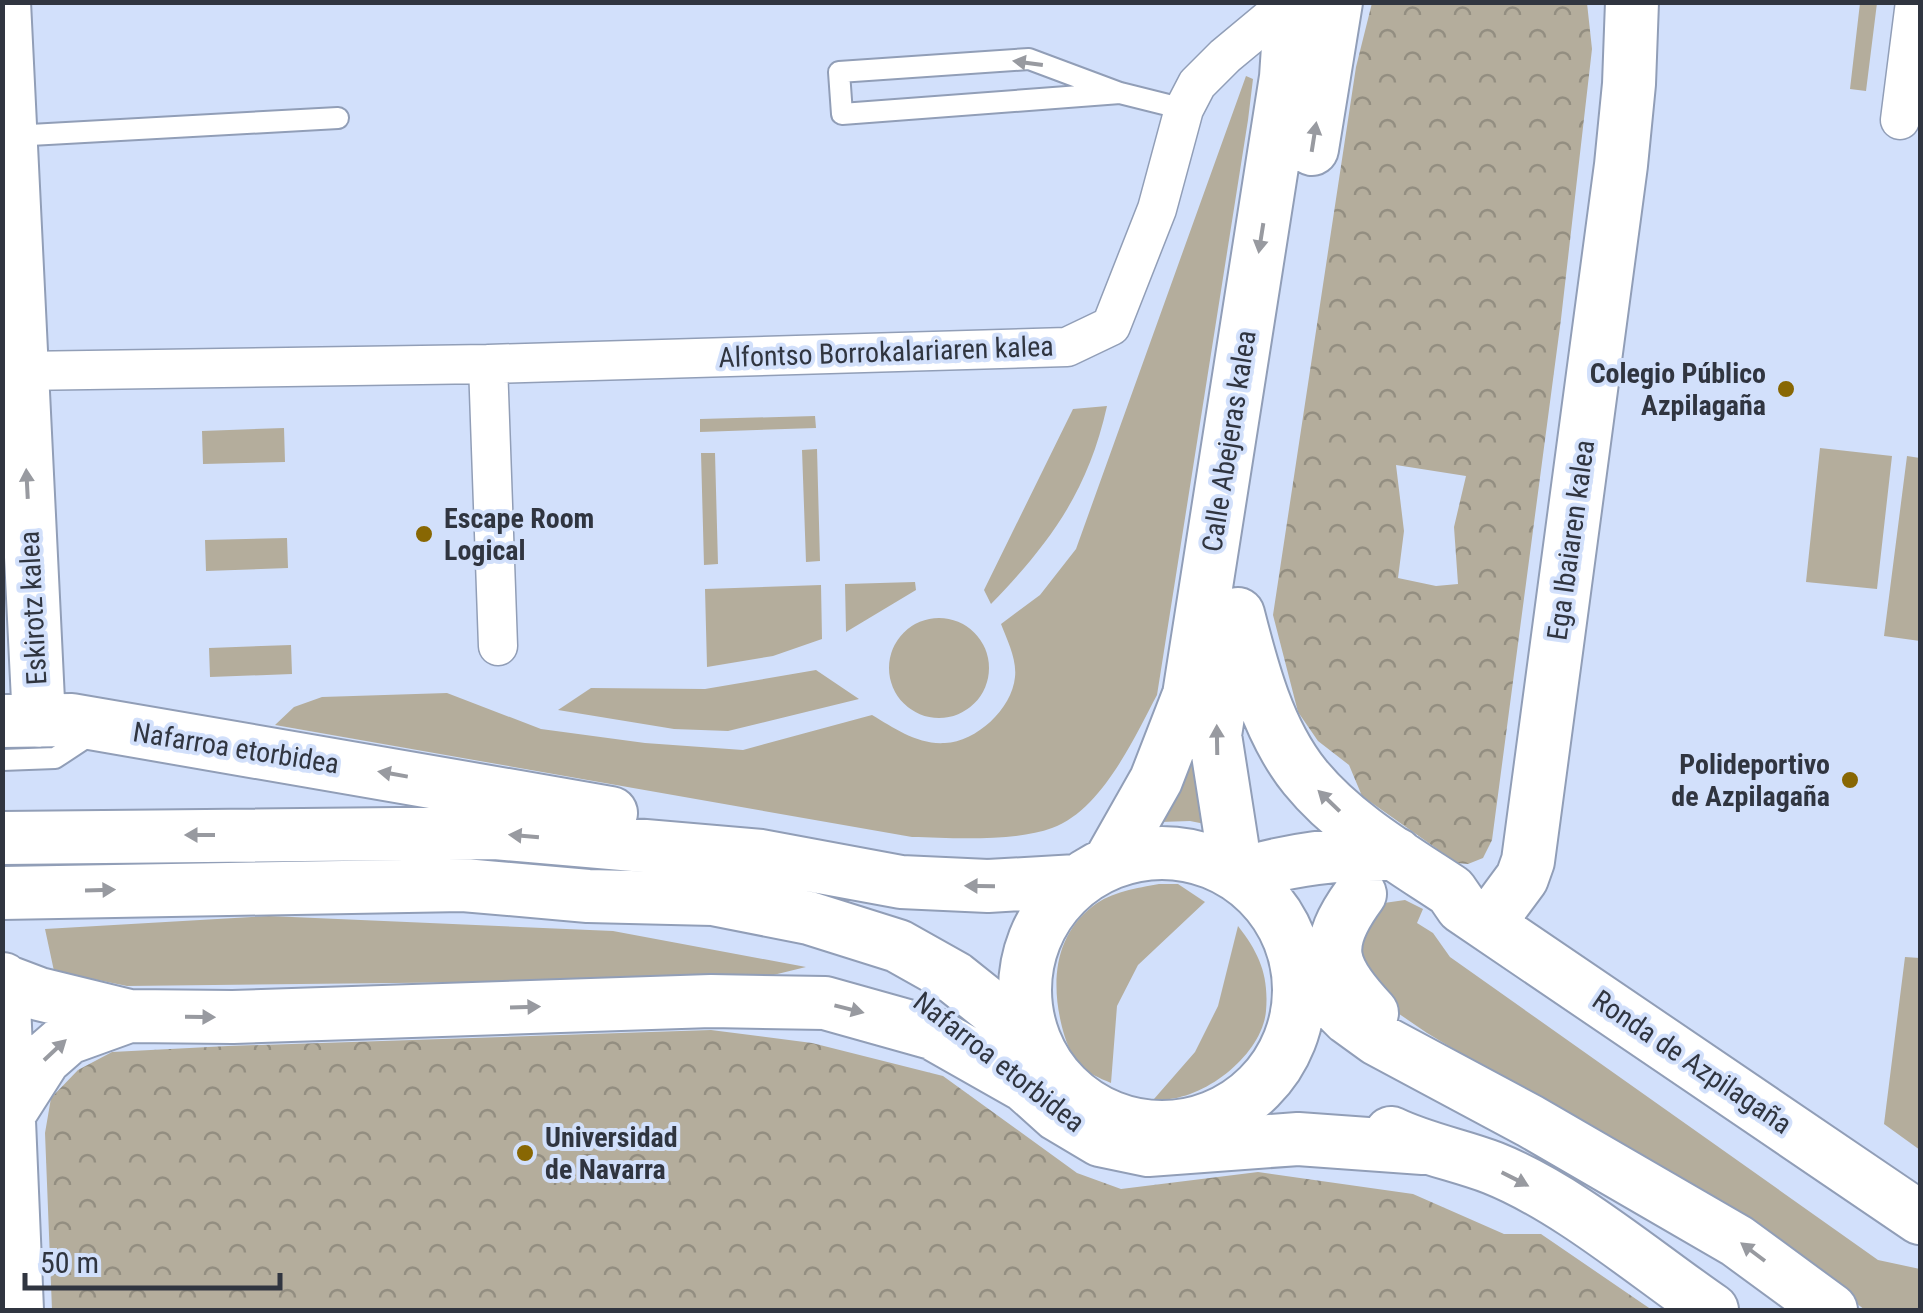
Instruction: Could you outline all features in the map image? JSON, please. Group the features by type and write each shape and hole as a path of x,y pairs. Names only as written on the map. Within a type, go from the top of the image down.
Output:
{"main road":[{"name":"Eskirotz kalea","path":"4,2 21,370 21,721"},
{"name":"Calle Abejeras kalea","path":"1093,872 1156,780 1189,695 1287,56 1291,2"},
{"name":"Calle Abejeras kalea","path":"1234,873 1215,735 1336,2"},
{"name":"Ega Ibaiaren kalea","path":"1615,2 1629,84"},
{"name":"Ega Ibaiaren kalea","path":"1475,916 1522,878 1528,861 1629,84 1632,2"},
{"name":"Ronda de Azpilagaña","path":"1238,614 1254,677 1274,726 1304,776 1338,810 1451,891 1475,916 1920,1218"},
{"name":"Nafarroa etorbidea","path":"21,721 72,720 630,816 761,856"},
{"name":"Nafarroa etorbidea","path":"2,838 495,833 761,856 901,882 988,886 1093,872"},
{"path":"17,1310 5,1114 3,979 39,994 129,1016 252,1017 712,1001 825,1003 1031,1064 1047,1067 1076,1098 1110,1118 1146,1128 1178,1127 1217,1116 1255,1092 1283,1056 1298,1014 1297,962 1283,924 1264,897 1234,873 1197,857 1152,853 1093,872 1049,912 1030,950 1024,986 1031,1064"},
{"path":"1234,873 1343,853 1396,854"},
{"name":"Nafarroa etorbidea","path":"2,894 463,885 588,896 748,924 836,951 1031,1064 1058,1115 1100,1140 1148,1150 1298,1139 1422,1148"},
{"name":"Ronda de Azpilagaña","path":"1360,894 1389,886 1475,916"},
{"path":"1297,962 1338,907 1360,894"},
{"path":"1360,894 1336,931 1335,950 1344,978 1374,1016 1451,1063 1495,1101"},
{"path":"1297,962 1348,1018 1377,1039 1495,1101 1738,1240 1832,1310"},
{"path":"5,1114 44,1059 68,1038 129,1016"},
{"name":"Nafarroa etorbidea","path":"1217,1116 1368,1122 1422,1148 1492,1168 1550,1197 1712,1310"}],"street":[{"name":"Alfontso Borrokalariaren kalea","path":"21,370 488,364 1067,347 1112,326 1157,210 1184,110 1197,84 1291,2"},
{"path":"1900,120 1915,2"},
{"path":"1225,56 1247,50 1287,56"},
{"path":"488,364 498,646"},
{"path":"2,965 3,979"}],"lane":[{"path":"1120,92 842,114 839,72 1029,59 1184,110"},
{"path":"10,136 338,118"},
{"path":"2,760 56,758 103,726"}],"green space":[{"path":"1372,3 1587,3 1592,49 1561,319 1492,840 1483,858 1468,864 1457,863 1362,796 1349,765 1318,741 1298,712 1273,615 1356,67","holes":["1396,465 1466,476 1454,527 1458,584 1436,586 1398,578 1404,531"]},
{"path":"1860,3 1877,3 1866,91 1850,89"},
{"path":"1246,76 1253,79 1248,120 1157,695 1115,771 1070,819 1052,828 1020,835 912,837 275,725 294,707 322,697 447,693 541,729 645,743 743,750 872,715 907,735 935,743 957,741 980,730 1000,712 1015,677 1013,657 1001,624 1040,595 1076,549"},
{"path":"1107,406 1089,464 1064,514 1032,559 991,604 984,590 1073,409"},
{"path":"815,416 816,428 700,432 700,419"},
{"path":"284,428 285,462 203,464 202,431"},
{"path":"1820,448 1892,456 1877,589 1806,582"},
{"path":"817,449 820,561 806,562 802,450"},
{"path":"701,453 715,453 718,564 704,565"},
{"path":"1907,456 1920,458 1920,641 1884,636"},
{"path":"287,538 288,568 206,571 205,540"},
{"path":"915,582 916,590 846,632 845,584"},
{"path":"821,585 822,639 773,656 707,667 705,589"},
{"path":"939,618 958,622 974,633 985,649 989,668 985,687 974,703 958,714 939,718 920,714 904,703 893,687 889,668 893,649 904,633 920,622"},
{"path":"291,645 292,674 210,677 209,648"},
{"path":"816,670 859,699 728,731 674,729 558,710 591,688 705,689"},
{"path":"1188,753 1201,756 1215,826 1190,821 1160,822"},
{"path":"1159,884 1178,884 1205,902 1138,965 1117,1006 1111,1083 1082,1067 1068,1046 1057,994 1059,961 1070,931 1093,906 1116,894"},
{"path":"1405,900 1423,909 1417,923 1433,933 1450,957 1878,1260 1920,1269 1920,1310 1865,1310 1785,1248 1389,1007 1358,978 1351,929 1377,904"},
{"path":"269,916 613,931 806,967 757,979 127,986 54,971 45,929"},
{"path":"1238,926 1257,955 1264,975 1267,998 1262,1028 1240,1061 1208,1086 1171,1099 1154,1099 1195,1052 1218,1006"},
{"path":"1905,957 1920,958 1920,1150 1884,1124"},
{"name":"Universidad de Navarra","path":"711,1030 812,1043 943,1076 1077,1173 1121,1189 1258,1172 1413,1194 1504,1234 1541,1234 1652,1310 52,1310 45,1133 51,1098 78,1070 112,1052"}],"place":[{"name":"Colegio Público Azpilagaña","path":"1786,389"},
{"name":"Escape Room Logical","path":"424,534"},
{"name":"Polideportivo de Azpilagaña","path":"1850,780"},
{"name":"Universidad de Navarra","path":"525,1153"}]}
